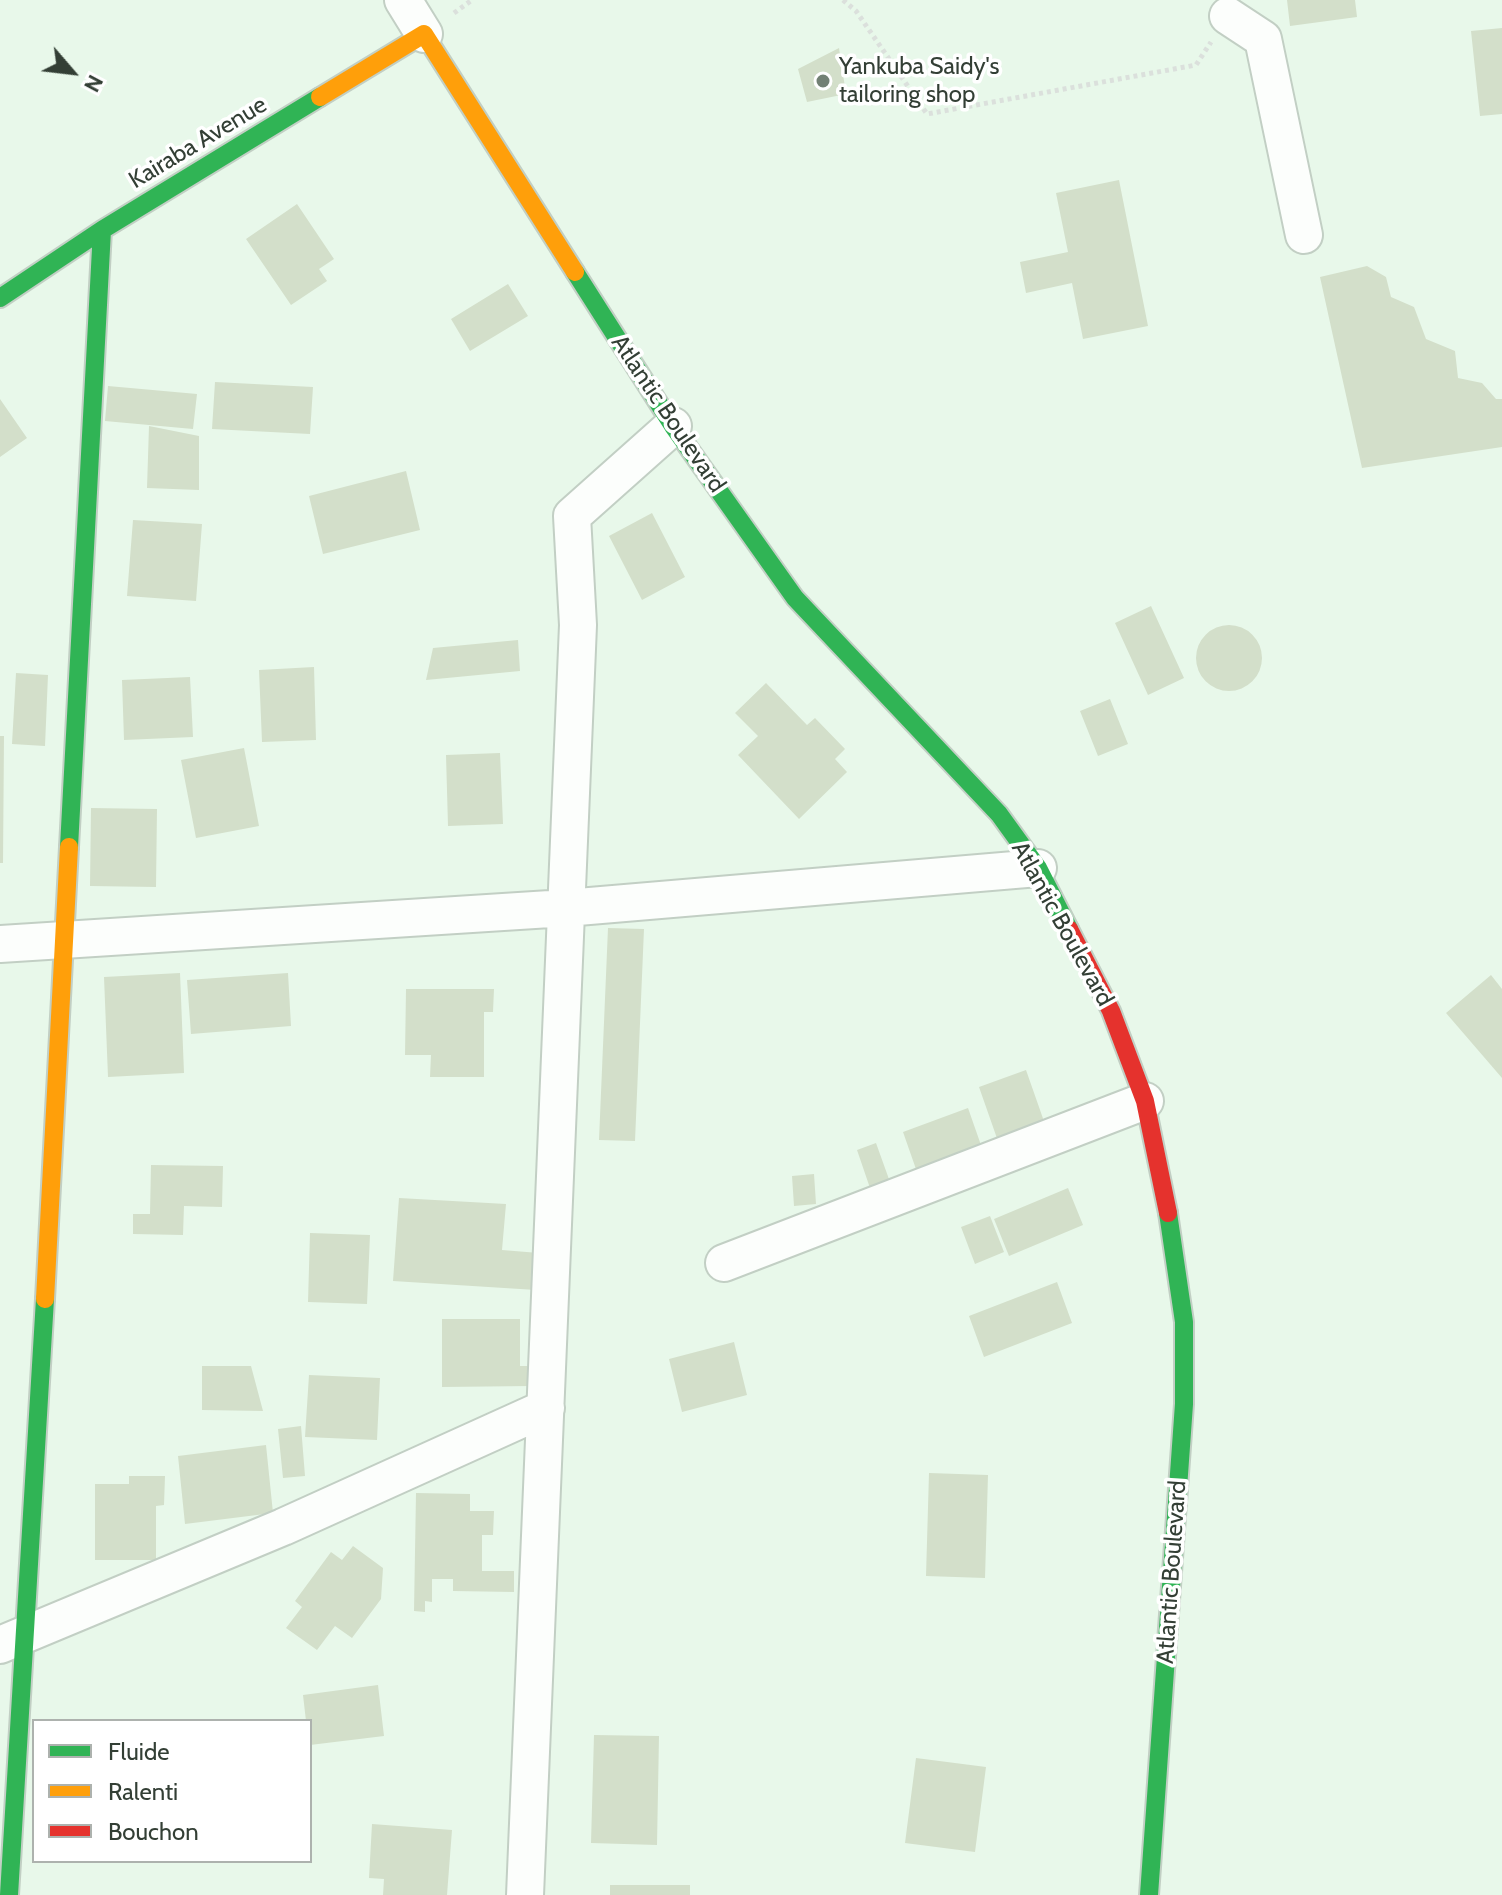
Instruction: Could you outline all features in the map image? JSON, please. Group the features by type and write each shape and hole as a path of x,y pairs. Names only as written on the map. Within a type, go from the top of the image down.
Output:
{"street":[{"name":"Atlantic Boulevard","path":"403,0 673,426 795,598 971,781 1038,868 1111,1011 1145,1101 1176,1249 1184,1322 1184,1404 1149,1895"},
{"path":"1228,16 1263,39 1304,235"},
{"name":"Kairaba Avenue","path":"0,298 102,230 424,34"},
{"path":"9,1895 13,1639 62,939 102,230"},
{"path":"525,1895 578,625 572,516 673,426"},
{"path":"0,944 566,908 1038,868"},
{"path":"724,1263 1145,1101"},
{"path":"13,1639 283,1527 546,1408"}],"path":[{"path":"843,0 856,11 927,114 1196,65 1228,16"}],"building":[{"path":"1287,0 1355,0 1357,17 1290,26"},
{"path":"1502,28 1502,114 1480,116 1471,31"},
{"name":"Yankuba Saidy's tailoring shop","path":"839,48 846,94 807,102 798,69"},
{"path":"1119,180 1148,326 1083,339 1072,283 1026,293 1020,262 1068,252 1056,193"},
{"path":"297,204 334,259 319,269 327,281 291,305 246,239"},
{"path":"1367,266 1386,277 1391,297 1414,307 1426,339 1455,351 1458,378 1482,383 1496,399 1502,399 1502,447 1362,468 1320,277"},
{"path":"508,284 528,316 470,351 451,319"},
{"path":"215,382 313,387 310,434 212,429"},
{"path":"108,386 197,394 193,429 105,421"},
{"path":"0,399 27,438 0,457"},
{"path":"149,426 199,436 199,490 147,488"},
{"path":"406,471 420,530 323,554 309,496"},
{"path":"652,513 685,577 642,600 609,536"},
{"path":"133,520 202,524 196,601 127,596"},
{"path":"1151,606 1184,678 1148,695 1115,623"},
{"path":"1222,625 1236,625 1248,630 1257,639 1262,658 1260,671 1253,682 1236,691 1222,691 1210,686 1201,677 1196,665 1196,651 1201,639 1210,630"},
{"path":"518,640 520,671 426,680 433,648"},
{"path":"314,667 316,740 262,742 259,670"},
{"path":"16,673 48,675 45,746 12,744"},
{"path":"190,677 193,737 124,740 122,680"},
{"path":"766,683 807,725 815,718 845,749 835,759 847,772 799,819 738,755 758,736 735,713"},
{"path":"1110,699 1128,744 1098,756 1080,711"},
{"path":"0,736 4,736 3,863 0,863"},
{"path":"244,748 259,826 196,838 181,760"},
{"path":"500,753 503,824 448,826 446,755"},
{"path":"91,808 157,809 156,887 90,886"},
{"path":"608,928 644,929 635,1141 599,1140"},
{"path":"180,973 184,1073 108,1077 104,977"},
{"path":"288,973 291,1026 191,1034 187,980"},
{"path":"1491,975 1502,989 1502,1078 1446,1013"},
{"path":"406,989 494,989 493,1012 484,1012 484,1077 430,1077 431,1055 405,1055"},
{"path":"1026,1070 1053,1147 1006,1164 979,1087"},
{"path":"968,1108 982,1148 917,1172 903,1132"},
{"path":"876,1143 890,1182 870,1188 857,1150"},
{"path":"151,1165 223,1166 222,1207 184,1206 183,1235 133,1234 133,1214 150,1214"},
{"path":"814,1174 816,1204 794,1206 792,1176"},
{"path":"1068,1188 1083,1225 1009,1256 994,1219"},
{"path":"399,1198 506,1204 502,1250 539,1253 536,1290 393,1281"},
{"path":"990,1216 1004,1252 975,1264 961,1227"},
{"path":"310,1233 370,1235 367,1304 308,1302"},
{"path":"1057,1282 1072,1323 984,1357 969,1316"},
{"path":"442,1319 520,1319 520,1366 532,1366 531,1386 442,1387"},
{"path":"734,1342 747,1395 682,1412 669,1359"},
{"path":"202,1366 251,1366 263,1411 202,1410"},
{"path":"309,1375 380,1378 377,1440 305,1437"},
{"path":"301,1426 305,1476 283,1478 278,1429"},
{"path":"266,1445 273,1513 185,1524 178,1456"},
{"path":"929,1473 988,1475 985,1578 926,1576"},
{"path":"129,1476 165,1476 164,1505 156,1506 156,1560 95,1560 95,1484 129,1484"},
{"path":"416,1493 470,1494 470,1511 494,1511 493,1535 482,1535 482,1571 514,1571 514,1592 453,1591 453,1579 432,1579 432,1602 425,1601 425,1612 414,1611"},
{"path":"353,1546 383,1568 381,1599 352,1638 335,1626 317,1650 286,1628 302,1607 295,1601 331,1552 342,1560"},
{"path":"378,1685 384,1736 312,1745 312,1719 306,1719 303,1695"},
{"path":"594,1735 659,1736 657,1845 591,1843"},
{"path":"916,1758 986,1767 975,1852 905,1843"},
{"path":"372,1824 452,1830 447,1895 383,1895 384,1879 369,1878"},
{"path":"610,1885 690,1885 690,1895 610,1895"}],"traffic: fast":[{"path":"0,298 102,230 320,97"},
{"path":"69,847 102,230"},
{"path":"575,272 673,426 795,598 999,814 1038,868 1069,929"},
{"path":"1149,1895 1184,1404 1184,1322 1168,1213"},
{"path":"9,1895 45,1299"}],"traffic: slow":[{"path":"320,97 424,34 575,272"},
{"path":"45,1299 69,847"}],"traffic: jam":[{"path":"1069,929 1111,1011 1145,1101 1168,1213"}],"place":[{"name":"Yankuba Saidy's tailoring shop","path":"823,81"}]}
